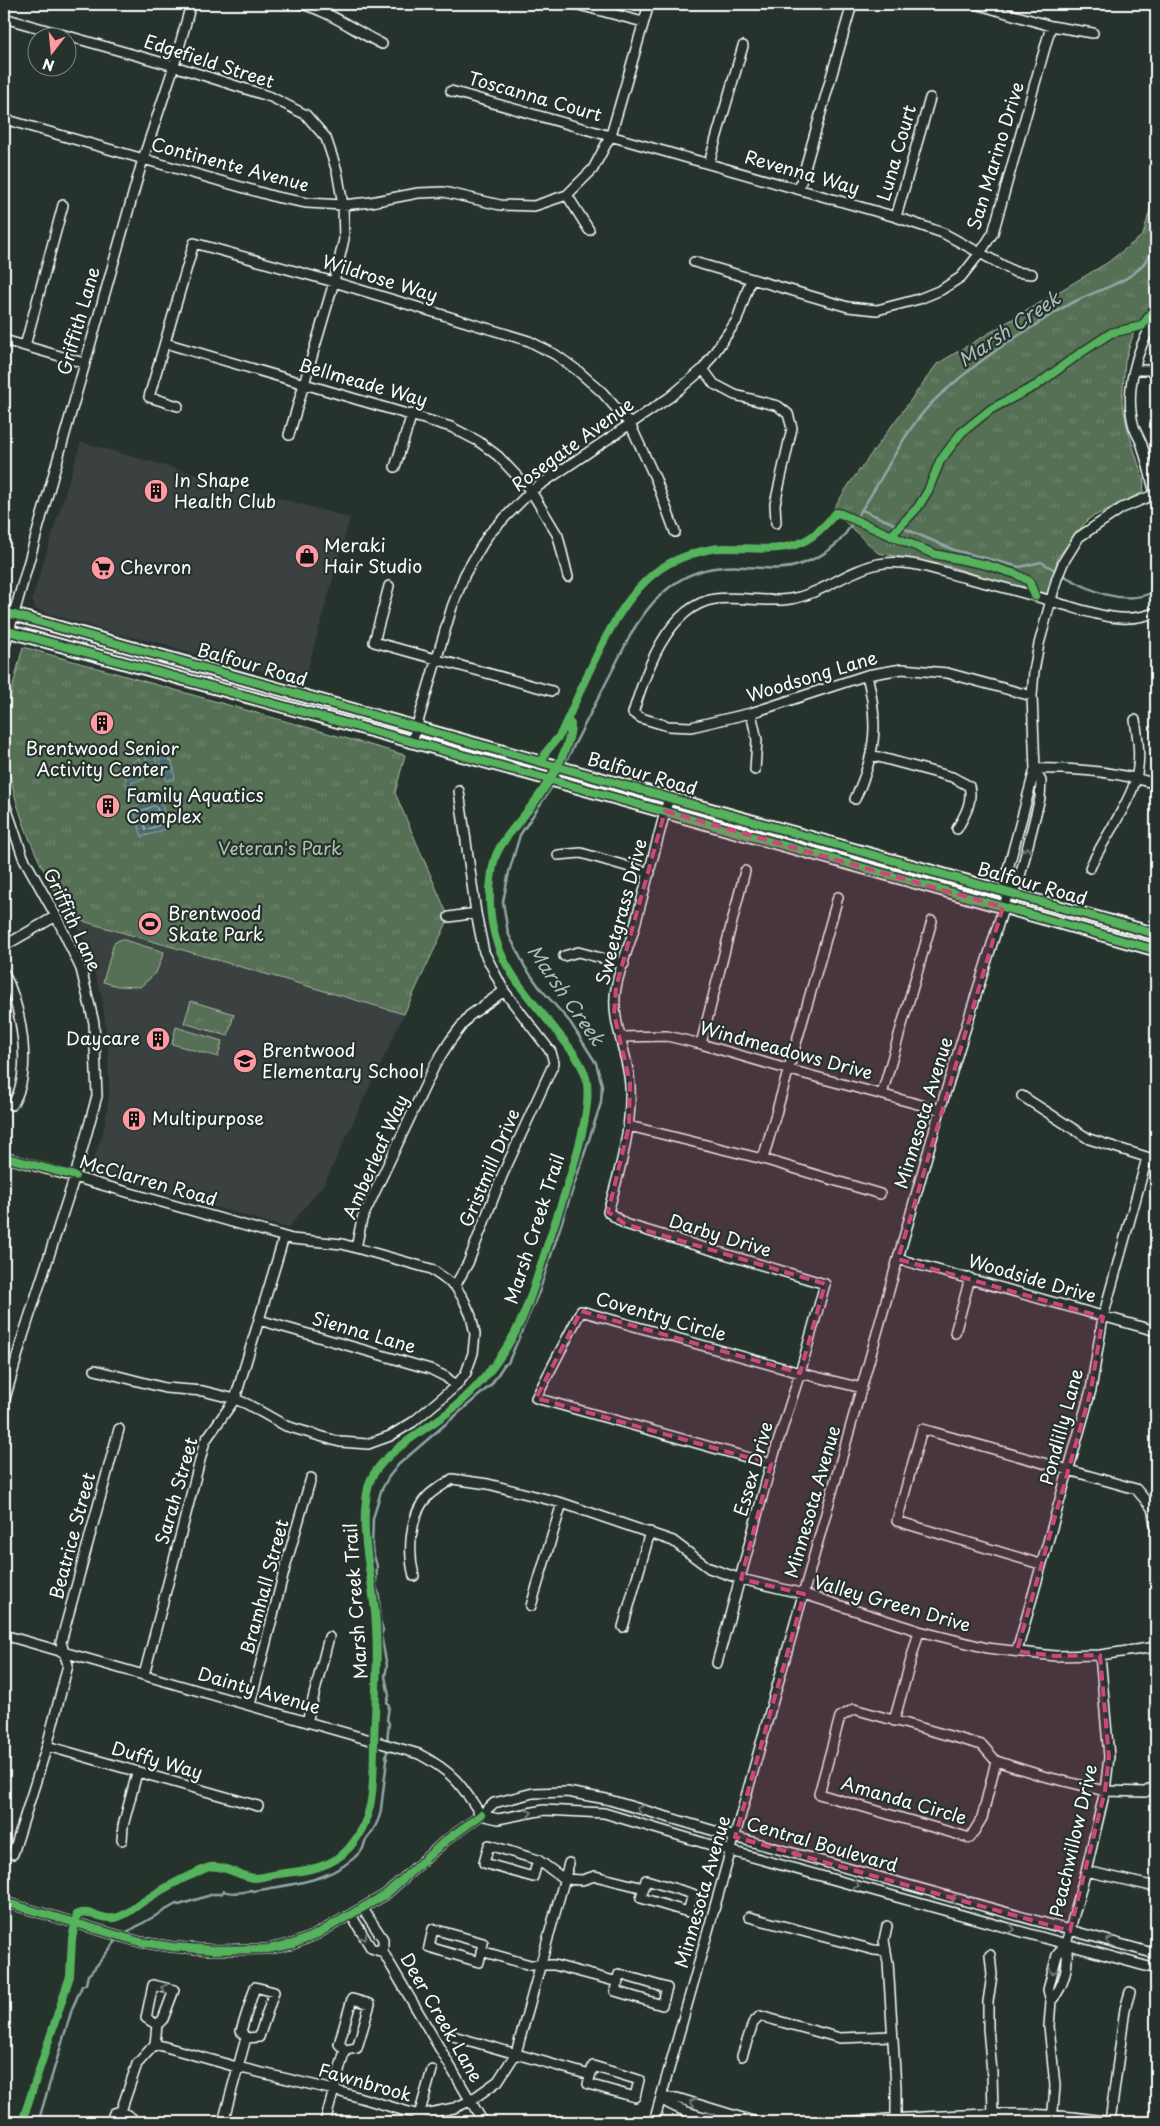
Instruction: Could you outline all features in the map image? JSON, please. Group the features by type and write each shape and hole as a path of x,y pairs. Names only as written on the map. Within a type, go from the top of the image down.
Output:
{"main road":[{"name":"Balfour Road","path":"8,613 669,796 1156,934"},
{"name":"Balfour Road","path":"6,631 665,811 1156,950"}],"street":[{"name":"Griffith Lane","path":"4,649 8,613 84,363 143,159 174,66 192,4"},
{"path":"301,4 339,18 364,35 382,44"},
{"path":"575,4 643,22"},
{"name":"Continente Avenue","path":"4,119 276,197 307,203 343,204 371,202 418,193 444,192 500,204 534,206 567,195 594,169 611,136 649,4"},
{"path":"798,189 852,4"},
{"path":"976,4 1051,26 1093,33"},
{"name":"Edgefield Street","path":"4,18 174,66 271,97 306,115 326,138 337,171 343,204 344,239 334,282 289,435"},
{"name":"San Marino Drive","path":"694,262 848,307 877,310 899,306 940,290 960,277 980,253 993,233 1051,26"},
{"path":"709,163 743,46"},
{"name":"Toscanna Court","path":"451,91 611,136"},
{"name":"Luna Court","path":"896,217 930,98"},
{"name":"Revenna Way","path":"611,136 896,217 943,233 1014,272 1032,274"},
{"path":"567,195 589,230"},
{"path":"25,346 62,205"},
{"name":"Wildrose Way","path":"165,343 194,243 334,282 529,341 556,355 578,371 602,392 630,424 656,480 675,532"},
{"name":"Rosegate Avenue","path":"412,742 452,607 466,574 488,535 531,492 670,397 703,369 737,320 751,279"},
{"path":"1035,769 1041,782 1040,798 1018,884 1008,892 1005,880 1035,769 1032,696 1039,644 1057,578 1064,561 1079,537 1122,508 1156,494 1142,445 1134,427 1131,407 1138,352 1156,319"},
{"path":"4,340 84,363"},
{"path":"165,343 150,396 178,406"},
{"name":"Bellmeade Way","path":"165,343 451,426 478,441 498,456 531,492 558,536 568,577"},
{"path":"703,369 714,384 735,395 778,406 788,414 792,428 775,504 776,523"},
{"path":"1135,370 1156,370"},
{"path":"395,467 412,414"},
{"name":"Woodsong Lane","path":"1032,696 947,673 902,669 867,675 751,713 690,727 668,726 641,718 632,713 644,678 671,628 692,608 714,599 790,599 816,592 860,568 880,564 901,563 921,566 1052,601"},
{"path":"389,586 374,642 552,691"},
{"path":"1052,601 1104,616 1124,619 1145,617 1156,612"},
{"path":"854,799 862,783 871,755 875,718 874,701 867,675"},
{"path":"751,713 757,740 755,770"},
{"path":"1090,868 1100,846 1125,803 1136,778 1139,743 1136,720"},
{"path":"871,755 952,777 969,786 970,800 966,814 957,829"},
{"path":"1035,769 1072,768 1136,778 1156,784"},
{"path":"459,790 476,913 484,952 504,991"},
{"name":"Sweetgrass Drive","path":"608,1212 621,1169 629,1126 630,1084 621,1037 614,1014 616,987 650,873 669,796"},
{"name":"Griffith Lane","path":"4,801 20,850 56,916 81,970 94,1023 97,1053 97,1096 75,1176 4,1401"},
{"path":"558,856 581,853 650,873"},
{"path":"701,1044 745,871"},
{"name":"Minnesota Avenue","path":"654,2122 940,1110 1008,892"},
{"path":"763,1160 838,897"},
{"path":"450,917 476,913"},
{"path":"4,946 56,916"},
{"path":"882,1094 932,922"},
{"path":"564,956 578,952 624,964"},
{"path":"4,973 15,1001 22,1032 23,1067 19,1095 12,1105"},
{"name":"Gristmill Drive","path":"455,1286 468,1263 502,1176 554,1063 551,1052 504,991"},
{"name":"Amberleaf Way","path":"356,1248 362,1219 435,1065 468,1016 504,991"},
{"name":"Windmeadows Drive","path":"621,1037 668,1036 940,1110"},
{"path":"1022,1096 1089,1139 1152,1159"},
{"path":"629,1126 763,1160 880,1194"},
{"name":"McClarren Road","path":"4,1156 284,1237 356,1248 431,1269 455,1286"},
{"name":"Pondlilly Lane","path":"1017,1651 1040,1564 1091,1390 1103,1317 1133,1210 1152,1159"},
{"name":"Darby Drive","path":"608,1212 625,1224 825,1284"},
{"name":"Sarah Street","path":"144,1675 205,1441 235,1399 284,1237"},
{"name":"Woodside Drive","path":"898,1259 1156,1331"},
{"path":"955,1333 970,1278"},
{"name":"Essex Drive","path":"717,1663 771,1464 800,1373 825,1284"},
{"path":"95,1370 157,1387 203,1391 235,1399 286,1426 340,1442 368,1444 390,1436 413,1422 456,1386 466,1373 473,1353 475,1334 471,1316 455,1286"},
{"name":"Coventry Circle","path":"771,1464 536,1398 581,1311 800,1373 862,1388"},
{"name":"Sienna Lane","path":"260,1320 430,1369 446,1377 456,1386"},
{"name":"Beatrice Street","path":"13,1854 47,1746 68,1665 62,1642 119,1429"},
{"path":"1040,1564 897,1521 922,1429 1136,1489 1152,1508 1156,1529"},
{"name":"Bramhall Street","path":"250,1705 311,1478"},
{"name":"Valley Green Drive","path":"414,1576 411,1567 411,1541 415,1516 426,1498 452,1479 488,1484 562,1503 673,1541 708,1568 741,1579 804,1594 919,1631 987,1648 1055,1656 1100,1655 1156,1647"},
{"path":"531,1606 562,1503"},
{"path":"623,1627 650,1532"},
{"path":"894,1721 919,1631"},
{"name":"Dainty Avenue","path":"4,1634 419,1754 445,1768 463,1786 481,1815"},
{"path":"307,1722 329,1637"},
{"name":"Peachwillow Drive","path":"1052,2119 1055,2086 1049,2026 1051,2001 1058,1994 1069,1958 1066,1944 1105,1791 1109,1756 1100,1655"},
{"name":"Amanda Circle","path":"996,1762 982,1818 970,1838 819,1794 840,1717 854,1709 982,1745 996,1762 1043,1776 1105,1791 1145,1792 1156,1786"},
{"name":"Duffy Way","path":"47,1746 258,1806"},
{"path":"122,1840 122,1826 137,1773"},
{"name":"Central Boulevard","path":"4,1902 140,1942 214,1950 268,1949 293,1944 363,1909 392,1890 446,1841 494,1803 533,1793 567,1792 606,1799 735,1838 1156,1954"},
{"name":"Central Boulevard","path":"481,1815 498,1819 544,1810 604,1813 731,1851 1156,1969"},
{"path":"538,1860 533,1877 484,1863 489,1845 538,1860 564,1879 582,1880 595,1876 644,1888"},
{"name":"Fawnbrook","path":"155,2044 237,2067 334,2090 418,2119 454,2108 470,2101 498,2081 516,2053 569,1863"},
{"path":"1086,1871 1156,1887"},
{"path":"646,1880 693,1894 688,1912 641,1898 644,1888 646,1880"},
{"name":"Deer Creek Lane","path":"363,1909 383,1939 383,1952 483,2122"},
{"name":"Deer Creek Lane","path":"351,1915 371,1948 383,1952"},
{"path":"749,1917 874,1950 885,1951"},
{"path":"887,1926 884,1940 888,1963 897,2106 896,2121"},
{"path":"434,1929 483,1943 481,1952 479,1962 429,1947 434,1929"},
{"path":"481,1952 530,1965 554,1965 618,1982"},
{"path":"990,1955 992,1974 988,2002 988,2028 993,2114"},
{"path":"619,1974 667,1988 662,2005 615,1991 618,1982 619,1974"},
{"path":"255,1986 274,1992 259,2037 246,2038 241,2031 255,1986"},
{"path":"836,2122 896,2121 993,2114 1109,2122 1125,2009 1130,1992"},
{"path":"352,1999 370,2004 357,2048 345,2050 339,2044 352,1999"},
{"path":"742,2056 753,2023 760,2016 840,2038 892,2036"},
{"path":"121,2111 137,2064 155,2044 157,2025"},
{"path":"453,2036 590,2075"},
{"path":"223,2122 246,2038"},
{"path":"325,2122 345,2050"},
{"path":"593,2066 639,2080 634,2097 588,2084 590,2075 593,2066"},
{"path":"418,2119 432,2070"},
{"path":"660,2098 674,2107 722,2121 750,2122"},
{"path":"660,2098 677,2098 756,2122"},
{"path":"111,2122 114,2113 121,2111 132,2118 131,2122"}],"highlighted area":[{"path":"665,811 1003,907 898,1259 1103,1317 1091,1390 1017,1651 1055,1656 1100,1655 1109,1757 1105,1791 1070,1931 735,1837 804,1594 741,1579 771,1464 536,1398 581,1311 800,1373 825,1284 625,1224 608,1212 629,1126 630,1083 614,1014 616,987"}],"shaded area":[{"path":"81,442 350,518 304,682 179,650 165,644 117,634 35,609 32,599"},
{"name":"Brentwood Elementary School","path":"72,918 404,1014 324,1184 288,1228 97,1173 93,1169 92,1164 103,1133 109,1097 108,1048 102,997 85,943"}],"green space":[{"path":"1156,188 1156,299 1137,324 1134,332 1125,361 1122,401 1127,427 1144,482 1143,492 1090,518 1085,523 1058,557 1048,598 949,566 878,553 838,515 834,508 850,483 937,364 1107,263 1143,235"},
{"name":"Veteran's Park","path":"23,647 405,755 395,793 449,918 404,1014 72,918 46,874 23,823 9,769 6,743 7,718"},
{"path":"121,939 164,952 156,973 140,987 118,986 103,982 114,943"},
{"path":"191,1001 234,1014 228,1036 184,1023"},
{"path":"176,1027 222,1041 218,1057 172,1044"}],"water":[{"path":"152,747 160,774 145,776 145,779 132,782 131,787 127,788 125,779 128,767 139,758 142,768 148,767 144,749"},
{"path":"167,752 170,761 172,761 175,779 166,781 158,754"},
{"path":"160,799 169,828 142,837 133,807"}],"waterway":[{"name":"Marsh Creek","path":"564,765 632,632 653,602 665,591 678,581 708,569 726,567 788,568 810,561 827,552 846,534 904,439 927,408 940,395 985,358 1051,315 1074,302 1125,279 1141,267 1151,252 1156,238"},
{"path":"862,510 954,550 1020,567 1041,562 1057,571"},
{"path":"1061,574 1107,595 1119,597 1144,596 1156,591"},
{"name":"Marsh Creek","path":"387,1742 389,1723 387,1720 389,1696 385,1676 387,1666 381,1635 383,1630 376,1585 377,1566 372,1548 373,1519 381,1491 398,1465 491,1385 504,1365 508,1363 539,1292 601,1103 602,1085 596,1063 570,1022 540,988 525,967 508,933 503,902 509,872 520,835 553,785"},
{"name":"Marsh Creek","path":"122,1935 176,1904 179,1905 214,1894 221,1894 224,1891 233,1893 254,1891 312,1880 339,1869 351,1861 363,1849 365,1841 379,1818 388,1747"},
{"name":"Marsh Creek","path":"35,2122 36,2118 40,2116 72,2009 82,1986 86,1984 88,1975 118,1939"}],"cycle path":[{"path":"891,536 918,507 928,491 940,461 961,433 991,409 1037,385 1111,333 1142,326 1156,306"},
{"path":"542,761 546,752 560,735 604,641 617,617 632,596 649,578 668,564 694,553 716,548 766,549 799,544 812,537 836,513 934,554 987,565 1016,574 1029,581 1035,596"},
{"path":"4,612 1156,934"},
{"path":"4,630 537,776 1156,950"},
{"name":"Marsh Creek Trail","path":"22,2122 70,1976 72,1939 77,1914 86,1913 105,1918 121,1916 168,1886 210,1867 222,1868 244,1876 261,1878 325,1865 342,1855 349,1848 358,1836 369,1812 373,1786 377,1662 375,1612 365,1535 368,1488 372,1476 380,1465 403,1444 463,1400 484,1378 504,1352 529,1302 576,1157 586,1113 588,1093 582,1067 510,971 494,935 491,913 490,889 495,858 505,840 533,804 555,771 570,735 571,724 567,720"},
{"path":"4,1157 75,1176"},
{"path":"4,1902 140,1942 214,1950 268,1949 293,1944 315,1935 385,1895 445,1841 481,1815"}],"place":[{"name":"In Shape Health Club","path":"156,491"},
{"name":"Meraki Hair Studio","path":"307,556"},
{"name":"Chevron","path":"103,568"},
{"name":"Brentwood Senior Activity Center","path":"102,723"},
{"name":"Family Aquatics Complex","path":"108,806"},
{"name":"Brentwood Skate Park","path":"150,924"},
{"name":"Daycare","path":"158,1039"},
{"name":"Brentwood Elementary School","path":"245,1061"},
{"name":"Multipurpose","path":"134,1119"}]}
